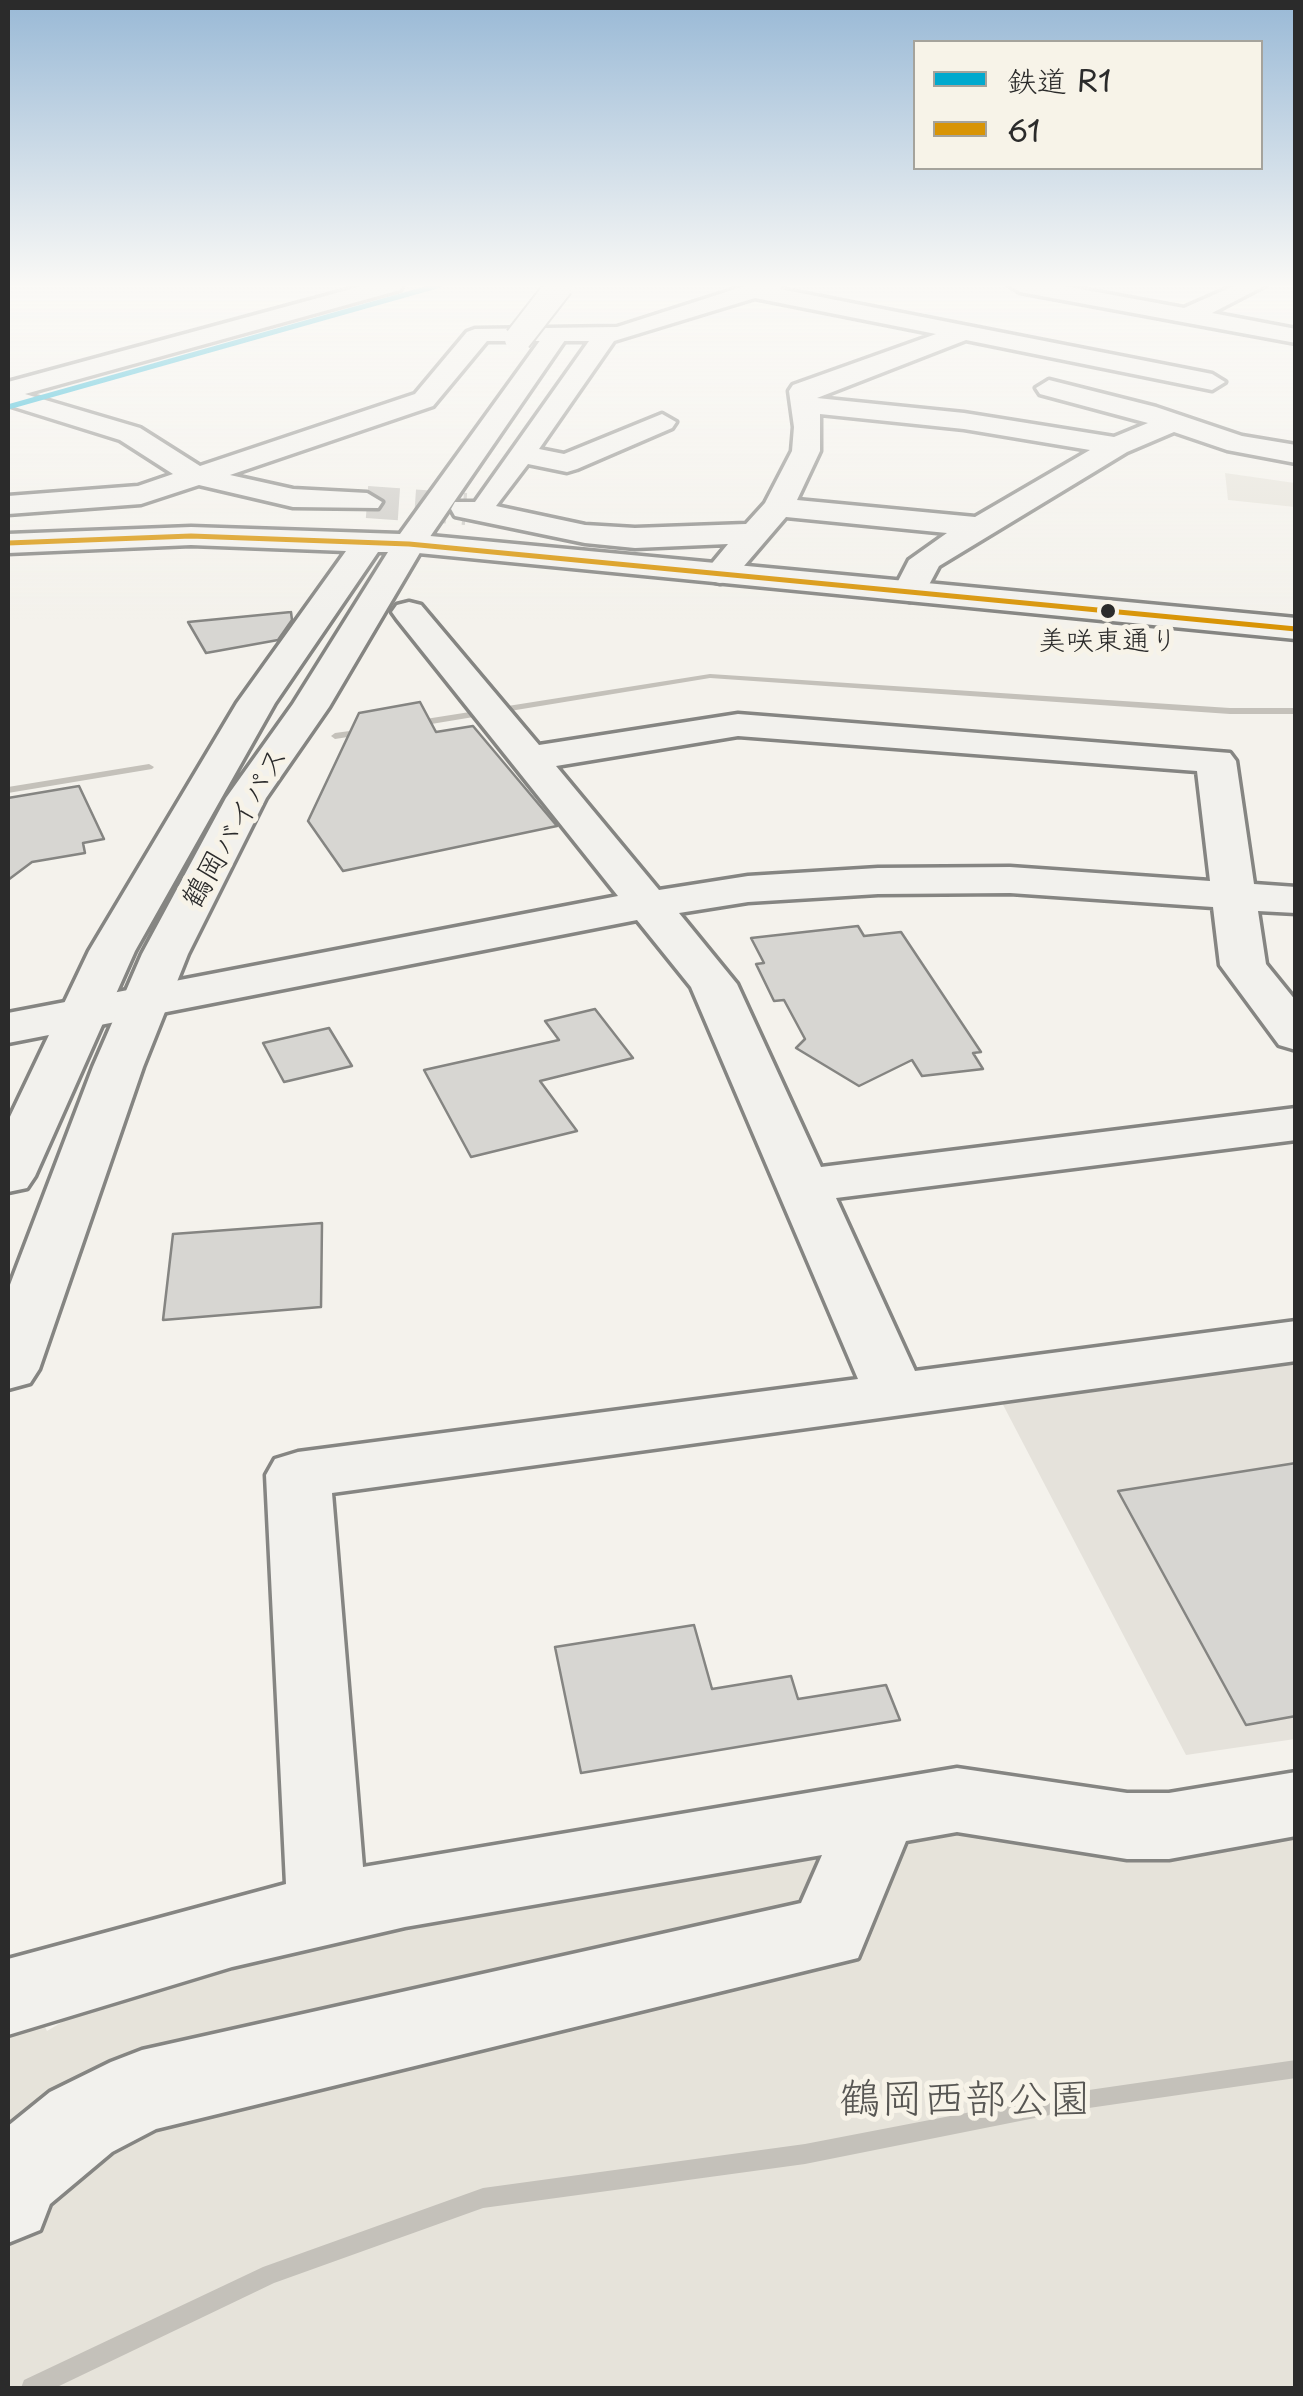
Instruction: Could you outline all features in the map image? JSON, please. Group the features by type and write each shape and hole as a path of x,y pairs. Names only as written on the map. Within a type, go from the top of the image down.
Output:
{"main road":[{"path":"17,397 130,434 196,476 378,516 409,544 1296,629"},
{"path":"141,495 427,397"},
{"name":"鶴岡バイパス","path":"8,1369 146,1000 246,798 310,707 409,544 513,397"},
{"path":"562,397 488,499 538,505 599,522 666,518 670,536"},
{"path":"720,572 768,520 806,451 807,405 801,397"},
{"path":"1064,397 1237,444 1296,454"},
{"path":"910,591 925,560 1117,446 1174,425 1202,397"},
{"path":"520,454 567,464 662,422 558,402"},
{"path":"807,405 964,421 1117,446"},
{"path":"8,505 141,495 223,502"},
{"path":"466,509 585,534 670,536 768,520 980,527"},
{"path":"8,543 191,536 378,516"},
{"name":"鶴岡バイパス","path":"8,1174 112,951 256,703 378,516"},
{"path":"408,612 713,984 895,1394"},
{"path":"527,759 738,725 1216,761 1242,965 1296,1036"},
{"path":"8,1028 646,903 785,886 934,879 1085,882 1296,900"},
{"path":"804,1186 1296,1124"},
{"path":"327,1910 298,1475 1296,1342"},
{"path":"8,1996 232,1931 406,1892 957,1800 1127,1826 1169,1826 1296,1804"},
{"path":"8,2198 16,2175 81,2122 142,2091 829,1933 878,1814"}],"shaded area":[{"path":"1295,1360 1295,1739 1186,1755 1000,1399"}],"green space":[{"path":"1225,473 1295,483 1295,507 1228,500"},
{"name":"鶴岡西部公園","path":"922,1818 1295,1829 1295,2388 8,2388 8,2019 36,2008 47,2031 131,1981"}],"building":[{"path":"291,612 292,620 278,640 206,653 188,622"},
{"path":"420,702 436,732 473,726 557,826 343,871 308,821 359,713"},
{"path":"79,786 104,839 83,843 85,853 32,862 8,880 8,798"},
{"path":"858,926 864,936 901,932 981,1052 973,1053 983,1069 922,1076 912,1060 859,1086 796,1048 805,1039 784,1000 774,1001 756,964 764,963 751,938"},
{"path":"595,1009 633,1058 540,1081 577,1131 471,1157 424,1070 559,1040 545,1021"},
{"path":"329,1028 352,1066 284,1082 263,1043"},
{"path":"322,1223 321,1307 163,1320 173,1234"},
{"path":"1296,1463 1296,1716 1246,1725 1118,1491"},
{"path":"694,1625 712,1689 791,1676 798,1699 886,1685 900,1720 581,1773 555,1647"}],"waterway":[{"path":"413,724 710,676 1230,711 1296,711"},
{"path":"335,736 364,732"},
{"path":"8,790 149,767"},
{"path":"32,2388 270,2274 483,2198 805,2154 1075,2101 1296,2069"}],"tunnel":[{"path":"367,502 466,509"}],"rail line":[{"name":"R1","path":"8,407 44,397"}],"transit line":[{"name":"61","path":"8,543 191,536 409,544 1296,629"}],"place":[{"name":"美咲東通り","path":"1108,611"}]}
